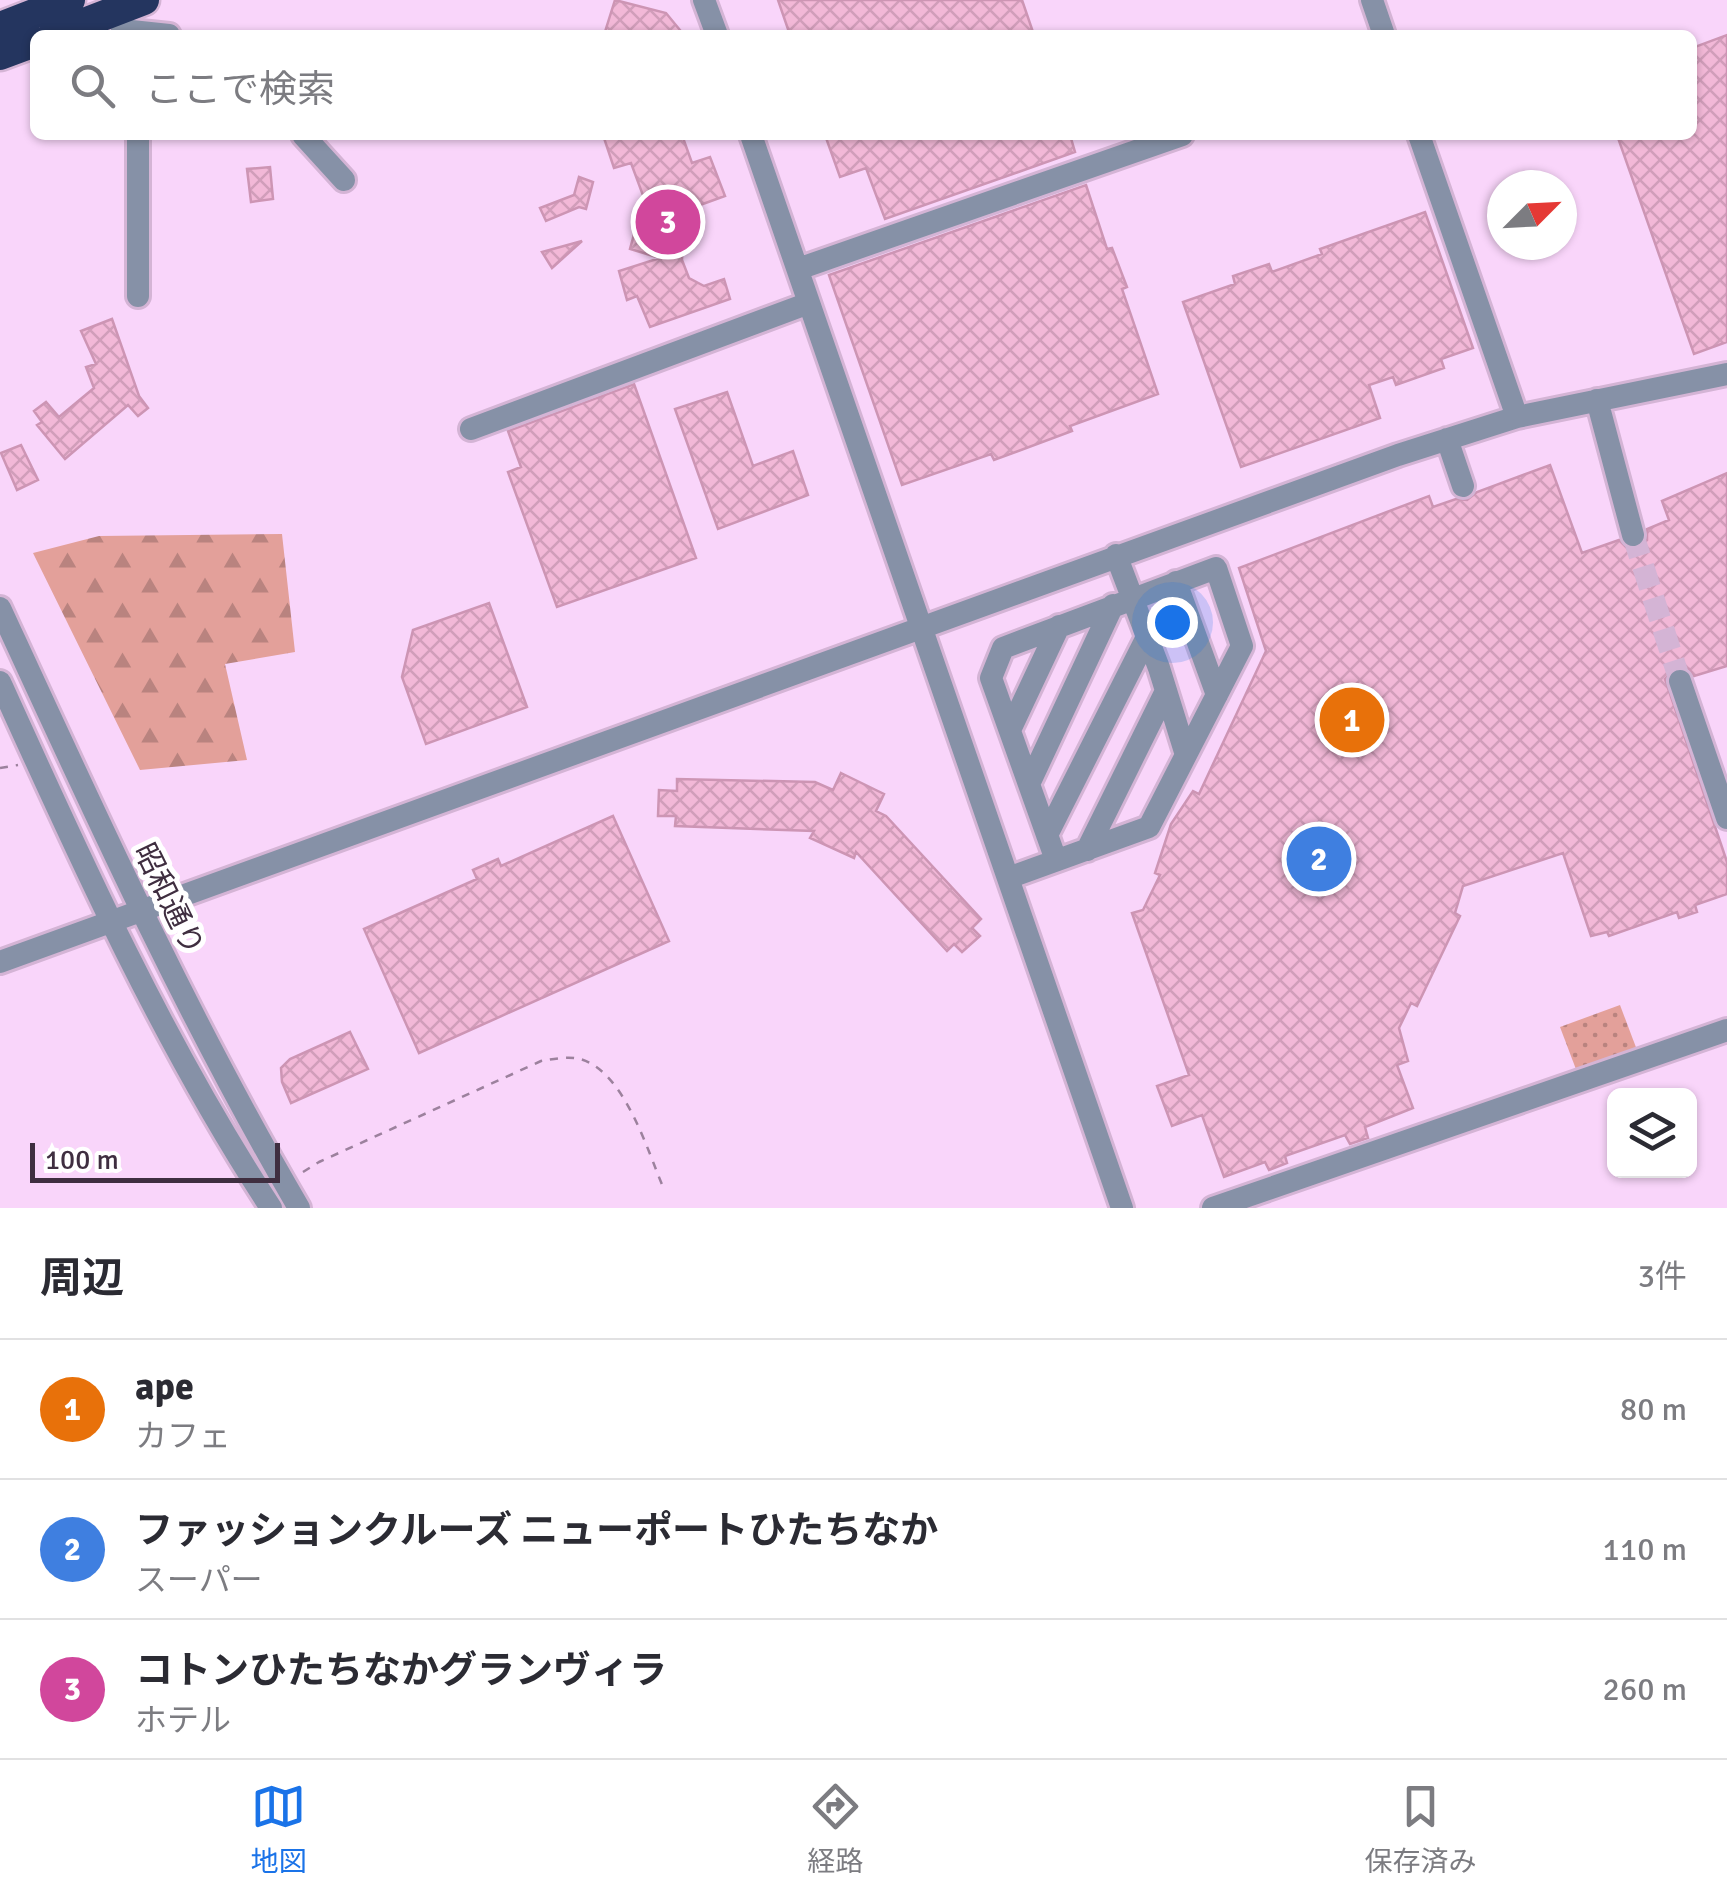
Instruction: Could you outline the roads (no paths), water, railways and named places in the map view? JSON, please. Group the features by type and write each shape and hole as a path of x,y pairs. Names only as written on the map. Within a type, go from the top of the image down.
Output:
{"highway":[{"path":"0,27 70,0"},
{"path":"73,30 114,20 144,0"},
{"path":"0,56 30,44"}],"street":[{"path":"704,0 714,30"},
{"path":"1372,0 1382,30"},
{"path":"114,20 151,30"},
{"path":"138,140 138,296"},
{"path":"308,140 344,180"},
{"path":"753,140 1122,1208"},
{"path":"798,269 1168,140"},
{"path":"1421,140 1517,417"},
{"path":"471,429 810,303"},
{"path":"0,962 1447,438 1517,417 1727,374"},
{"path":"1596,400 1633,535"},
{"path":"1447,438 1463,486"},
{"path":"1116,555 1123,601 1147,637 1186,755"},
{"path":"1008,878 1149,827 1242,646 1216,568 1002,648 991,678 1056,860"},
{"path":"1176,582 1218,695"},
{"path":"1029,784 1123,601"},
{"name":"昭和通り","path":"0,608 142,913 299,1208"},
{"path":"1010,730 1060,626"},
{"path":"1046,834 1147,637"},
{"path":"1680,681 1727,818"},
{"name":"昭和通り","path":"0,682 170,1036 271,1208"},
{"path":"1087,850 1166,691"},
{"path":"1213,1208 1278,1198 1727,1030"}],"tunnel":[{"path":"1633,535 1680,681"}],"place":[{"name":"コトンひたちなかグランヴィラ","path":"668,222"},
{"name":"ape","path":"1352,720"},
{"name":"ファッションクルーズ ニューポートひたちなか","path":"1319,859"}]}
